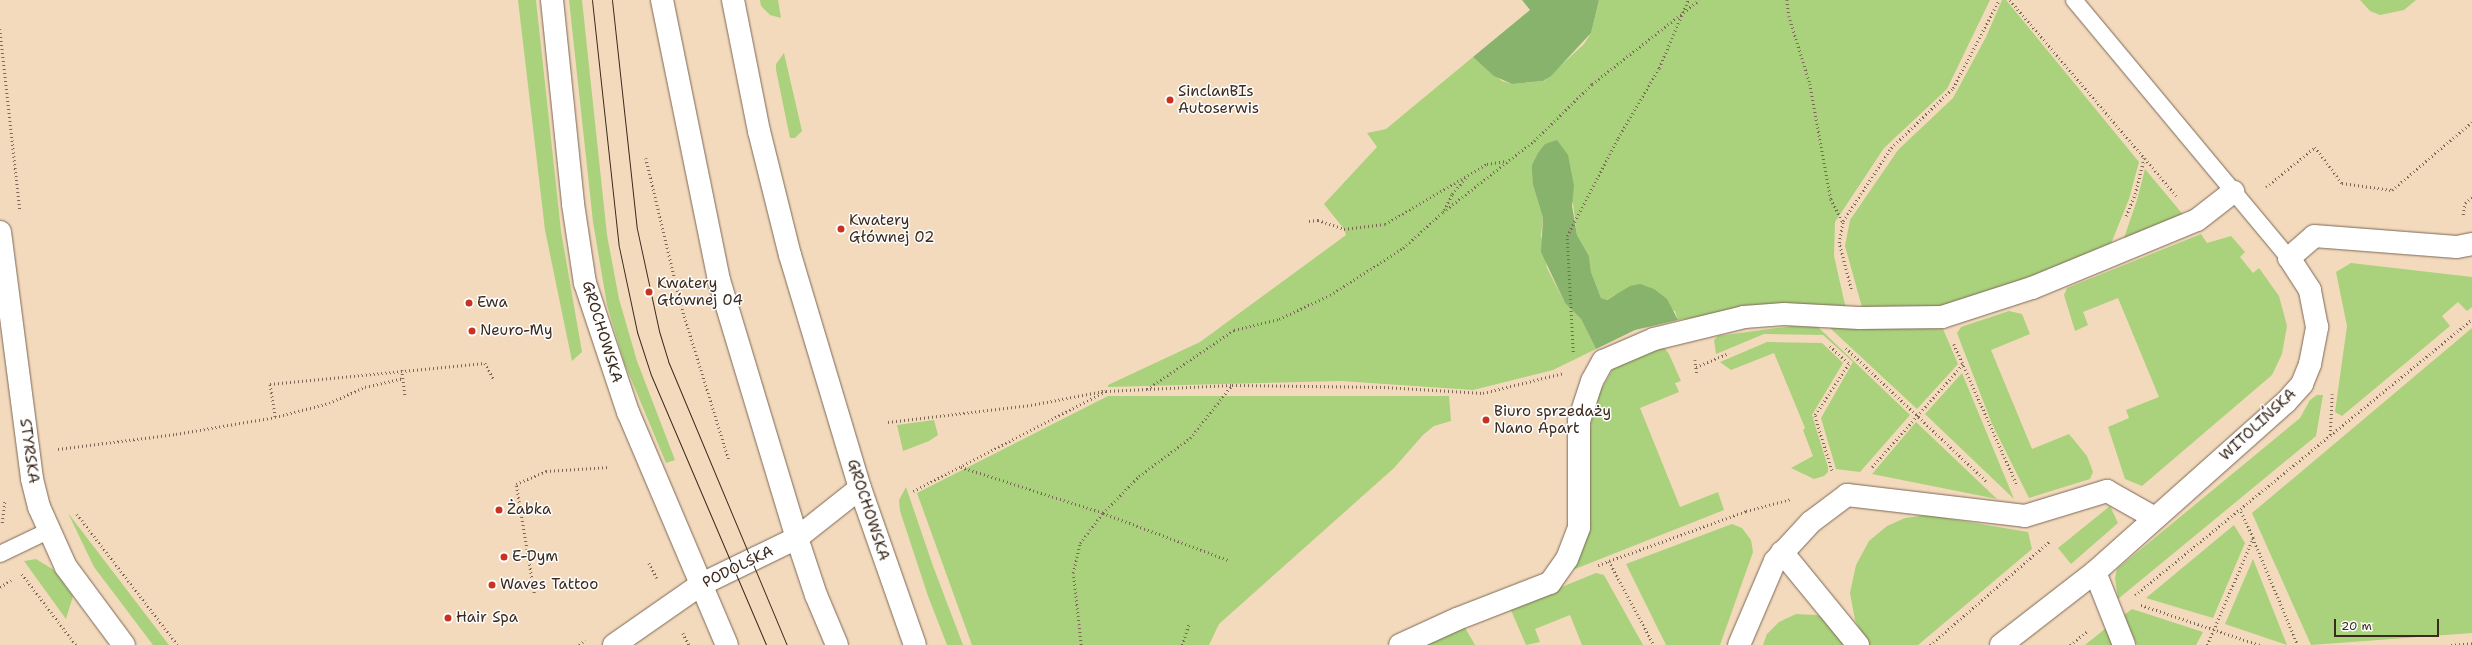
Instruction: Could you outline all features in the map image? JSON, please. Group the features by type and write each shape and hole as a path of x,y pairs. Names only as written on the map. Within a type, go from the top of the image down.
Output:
{"street":[{"name":"GROCHOWSKA","path":"552,0 573,204 585,283 628,412 700,585 727,645"},
{"path":"662,0 719,280 797,538 816,594 837,645"},
{"name":"GROCHOWSKA","path":"733,0 758,131 790,255 860,488 915,645"},
{"path":"1400,645 1457,619 1550,583 1567,559 1580,527 1579,421 1592,382 1603,361 1654,339 1744,317 1942,317 2032,288 2198,220 2233,192"},
{"name":"STYRSKA","path":"0,232 32,479 48,531 76,583 124,645"},
{"path":"2289,258 2314,236 2457,247 2472,244"},
{"name":"WITOLIŃSKA","path":"2001,645 2095,572 2286,402 2302,384 2310,364 2316,327 2310,290 2289,258"},
{"name":"PODOLSKA","path":"614,645 700,585 797,538 860,488"},
{"path":"1739,645 1775,561 1811,522 1847,495 2025,516 2107,491 2155,518"},
{"path":"1782,552 1858,645"},
{"path":"2095,572 2118,607 2124,645"}],"lane":[{"path":"2074,0 2289,258"},
{"path":"2,552 48,531"}],"path":[{"path":"1573,354 1567,236 1618,138 1659,68 1688,0"},
{"path":"1146,389 1234,330 1279,319 1330,295 1402,248 1443,212 1506,161 1534,141 1592,84 1684,10 1699,0"},
{"path":"1787,0 1789,16 1810,84 1831,199 1843,221"},
{"path":"1859,318 1839,243 1843,221 1891,148 1953,88 1999,0"},
{"path":"2010,0 2198,220"},
{"path":"0,29 21,217"},
{"path":"2233,192 2263,189 2315,147 2342,183 2392,190 2472,122"},
{"path":"2135,194 2144,157"},
{"path":"646,158 681,305 729,460"},
{"path":"1309,221 1318,220 1344,229 1385,224 1487,164 1506,161"},
{"path":"1443,212 1452,194 1468,176"},
{"path":"1812,316 1991,485"},
{"path":"1942,317 2020,491 2025,516"},
{"path":"2070,645 2240,510 2472,319"},
{"path":"1827,344 1849,364 1815,416 1840,495 1847,495 1963,364"},
{"path":"1696,367 1731,352"},
{"path":"888,422 1031,405 1106,391 1146,389 1232,385 1384,387 1483,393 1603,361"},
{"path":"275,417 270,384 485,363 494,379"},
{"path":"402,370 405,395"},
{"path":"50,450 176,434 275,417 329,403 365,387 403,378"},
{"path":"1081,645 1073,573 1080,544 1103,513 1139,476 1190,438 1232,385"},
{"path":"2330,436 2332,386"},
{"path":"913,491 1106,391"},
{"path":"534,592 516,484 546,471 610,467"},
{"path":"960,467 1103,513 1228,560"},
{"path":"1595,566 1746,510 1794,498"},
{"path":"72,508 178,645"},
{"path":"2240,510 2298,645"},
{"path":"1930,645 2054,537"},
{"path":"2207,645 2253,538"},
{"path":"2,552 76,645"},
{"path":"1609,561 1654,645"},
{"path":"649,563 659,584"},
{"path":"2118,607 2214,628 2260,645"},
{"path":"1182,645 1189,623"},
{"path":"2451,645 2472,643"}],"green space":[{"path":"518,0 536,0 561,231 582,352 572,361 545,230"},
{"path":"569,0 582,0 607,235 619,299 637,361 675,460 666,463 624,362 607,305 593,222"},
{"path":"760,0 778,0 781,18 770,15 761,6"},
{"path":"1522,0 1599,0 1591,33 1551,76 1543,81 1512,84 1494,76 1473,57 1530,10"},
{"path":"1599,0 1990,0 1947,89 1884,148 1835,222 1834,256 1846,309 1745,310 1678,320 1675,311 1615,295 1606,300 1601,298 1591,272 1589,256 1577,235 1573,203 1532,165 1533,185 1543,218 1541,235 1547,268 1565,303 1581,319 1596,349 1553,370 1473,390 1341,381 1108,387 1108,385 1200,342 1346,235 1344,229 1324,204 1377,147 1367,133 1386,129 1473,57 1502,81 1512,84 1544,81 1584,44 1591,33"},
{"path":"2002,0 2006,0 2139,162 2129,199 2110,246 1995,295 1930,311 1862,307 1845,246 1850,220 1898,150 1953,98 1986,37"},
{"path":"2360,0 2416,0 2404,10 2380,15 2370,11"},
{"path":"784,53 802,131 795,138 790,138 776,70 776,64"},
{"path":"1557,140 1568,155 1574,186 1572,206 1577,235 1589,256 1591,272 1601,298 1607,300 1630,286 1640,284 1654,289 1667,299 1678,320 1635,330 1596,349 1581,319 1565,303 1541,252 1543,218 1533,185 1532,173 1532,165 1538,153 1545,144"},
{"path":"2145,169 2185,217 2123,241 2137,200"},
{"path":"2201,234 2207,243 2231,236 2245,252 2240,257 2253,273 2259,268 2279,296 2287,326 2282,354 2272,375 2142,486 2125,479 2108,427 2129,418 2126,410 2159,397 2118,298 2083,312 2088,325 2075,331 2064,295 2067,288"},
{"path":"2351,263 2472,277 2472,307 2467,311 2458,302 2442,316 2450,326 2342,416 2335,412 2347,326 2336,272"},
{"path":"2009,311 2022,314 2030,334 1991,350 2032,449 2069,434 2087,456 2093,472 2090,479 2029,498 1992,424 1957,333 1961,327"},
{"path":"1792,326 1818,327 1910,415 1860,472 1836,469 1821,418 1853,362 1823,335 1764,334 1716,354 1714,340 1718,336"},
{"path":"1830,328 1943,329 1958,364 1917,409"},
{"path":"2472,328 2472,633 2311,645 2252,513"},
{"path":"1767,342 1822,343 1843,363 1812,415 1828,467 1828,472 1824,476 1814,479 1791,468 1813,456 1803,430 1805,428 1774,353 1731,370 1720,362"},
{"path":"1657,346 1663,346 1669,354 1681,381 1675,383 1679,392 1640,408 1680,507 1718,492 1724,510 1575,569 1571,567 1594,402 1613,369"},
{"path":"1962,373 2014,499 1925,414"},
{"path":"2317,395 2323,395 2316,436 2118,599 2115,578 2117,569 2300,418 2310,400"},
{"path":"1108,396 1449,396 1451,421 1434,426 1423,435 1394,468 1219,624 1209,645 972,645 917,493"},
{"path":"934,420 938,435 929,441 903,451 897,425"},
{"path":"1916,422 1997,499 1872,474"},
{"path":"906,487 933,566 963,645 947,645 928,596 900,511 899,500"},
{"path":"2110,506 2118,523 2071,564 2058,548"},
{"path":"68,513 169,645 153,645 94,567"},
{"path":"1927,515 2028,532 2032,549 1918,645 1868,645 1855,620 1850,593 1856,565 1869,541 1887,526 1905,518"},
{"path":"1732,524 1742,528 1751,540 1753,552 1720,645 1666,645 1626,564"},
{"path":"2234,525 2245,543 2213,618 2146,598"},
{"path":"36,559 54,570 73,596 66,619 24,561"},
{"path":"2253,559 2287,645 2225,624"},
{"path":"1596,573 1604,575 1643,645 1582,645 1570,615 1535,629 1540,642 1526,645 1510,608"},
{"path":"2132,609 2203,632 2196,645 2137,645 2124,615"},
{"path":"1796,614 1817,615 1837,625 1853,645 1763,645 1767,634 1779,622"},
{"path":"1464,626 1475,645 1418,645"},
{"path":"2106,628 2113,645 2085,645"}],"tram line":[{"path":"592,0 619,247 637,332 651,375 766,645"},
{"path":"612,0 637,229 659,331 668,361 787,645"}],"place":[{"name":"SinclanBIs Autoserwis","path":"1170,100"},
{"name":"Kwatery Głównej 02","path":"841,229"},
{"name":"Kwatery Głównej 04","path":"649,292"},
{"name":"Ewa","path":"469,303"},
{"name":"Neuro-My","path":"472,331"},
{"name":"Biuro sprzedaży Nano Apart","path":"1486,420"},
{"name":"Żabka","path":"499,510"},
{"name":"E-Dym","path":"504,557"},
{"name":"Waves Tattoo","path":"492,585"},
{"name":"Hair Spa","path":"448,618"}]}
